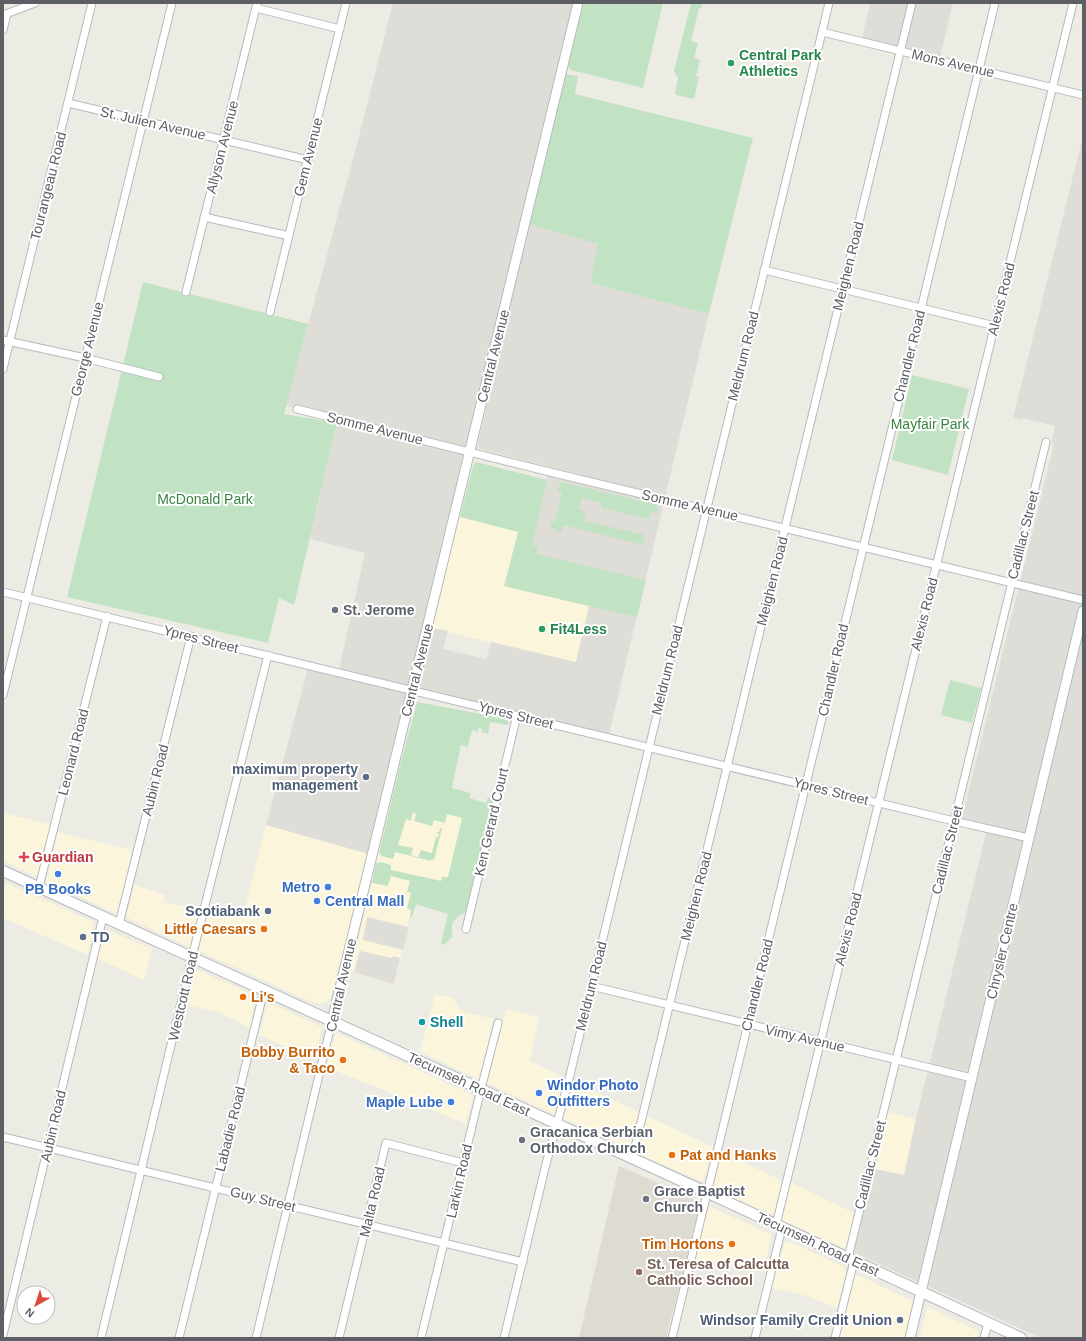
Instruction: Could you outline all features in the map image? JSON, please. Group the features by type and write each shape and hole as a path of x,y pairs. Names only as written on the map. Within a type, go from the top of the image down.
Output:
{"main road":[{"name":"Tecumseh Road East","path":"3,871 706,1192 1021,1338"}],"street":[{"path":"3,30 5,15 35,3"},
{"name":"Tourangeau Road","path":"3,369 6,341 68,103 92,3"},
{"name":"George Avenue","path":"3,695 172,3"},
{"name":"Gem Avenue","path":"270,312 346,3"},
{"name":"Central Avenue","path":"256,1338 578,3"},
{"name":"Meldrum Road","path":"504,1338 591,986 829,3"},
{"name":"Meighen Road","path":"630,1158 635,1147 912,3"},
{"name":"Chandler Road","path":"672,1338 994,3"},
{"name":"Alexis Road","path":"755,1338 821,1042 1073,3"},
{"path":"256,6 340,29"},
{"name":"Allyson Avenue","path":"186,292 256,6"},
{"name":"Mons Avenue","path":"822,32 1083,95"},
{"name":"St. Julien Avenue","path":"68,103 308,160"},
{"path":"204,216 289,236"},
{"path":"764,270 995,326"},
{"path":"6,341 85,358 159,377"},
{"name":"Somme Avenue","path":"297,409 1083,600"},
{"name":"Cadillac Street","path":"835,1338 851,1259 896,1060 1046,442"},
{"name":"Ypres Street","path":"3,592 1029,838"},
{"name":"Chrysler Centre","path":"910,1338 1083,611"},
{"name":"Leonard Road","path":"39,888 107,616"},
{"name":"Aubin Road","path":"119,924 191,636"},
{"name":"Westcott Road","path":"101,1338 192,957 268,655"},
{"name":"Ken Gerard Court","path":"466,929 517,715"},
{"name":"Aubin Road","path":"3,1335 103,917"},
{"name":"Vimy Avenue","path":"591,986 972,1078"},
{"name":"Labadie Road","path":"179,1338 264,990"},
{"name":"Larkin Road","path":"421,1338 498,1023"},
{"name":"Guy Street","path":"3,1137 522,1262"},
{"name":"Malta Road","path":"339,1338 386,1143 463,1163"},
{"path":"984,1338 988,1323"}],"shaded area":[{"path":"393,3 574,3 499,317 465,446 286,406 357,144"},
{"path":"870,3 953,3 940,57 862,39"},
{"path":"1083,136 1083,1338 1041,1338 853,1252 874,1169 904,1175 916,1119 986,833 960,826 1054,444 1051,443 1055,426 1022,418 1021,420 1013,418"},
{"path":"528,224 599,244 590,283 709,314 665,497 477,448"},
{"path":"337,423 464,453 369,854 266,825 308,668 338,674 365,553 310,539"},
{"path":"548,474 664,502 609,734 425,690 422,689 419,684 431,628 448,631 443,649 486,659 491,642 576,662 589,606 521,590"},
{"path":"459,513 535,532 521,590 589,606 576,663 431,628"},
{"path":"391,799 467,818 451,883 420,877 394,984 351,971"},
{"path":"3,813 52,825 39,877 3,861"},
{"path":"266,825 369,854 330,998 325,1003 314,1003 197,950 208,909 242,918"},
{"path":"57,832 132,850 119,915 46,881"},
{"path":"6,883 94,922 88,955 3,918 3,893"},
{"path":"134,885 165,895 164,902 201,910 191,948 126,917"},
{"path":"367,917 409,927 403,950 363,940"},
{"path":"105,929 152,949 144,980 96,958"},
{"path":"360,951 392,958 393,956 400,958 394,984 354,972"},
{"path":"195,969 256,996 250,1028 218,1012 186,1005"},
{"path":"435,994 453,998 461,1011 493,1019 480,1080 420,1052"},
{"path":"268,1002 322,1027 315,1060 259,1035"},
{"path":"506,1009 539,1017 530,1061 565,1078 556,1115 487,1083"},
{"path":"336,1033 473,1095 466,1124 324,1066"},
{"path":"572,1081 641,1113 630,1150 563,1118"},
{"path":"887,1112 916,1119 904,1176 874,1169"},
{"path":"645,1115 713,1147 703,1182 637,1153"},
{"path":"719,1151 783,1181 775,1216 711,1187"},
{"name":"St. Teresa of Calcutta Catholic School","path":"619,1166 701,1202 666,1338 579,1338"},
{"path":"790,1182 854,1213 846,1249 781,1220"},
{"path":"707,1205 772,1235 763,1272 736,1266 736,1263 729,1266 695,1258"},
{"path":"789,1241 844,1267 846,1274 837,1308 807,1296 772,1288 784,1243"},
{"path":"855,1274 913,1301 905,1338 840,1338"},
{"path":"928,1307 978,1331 977,1338 919,1338"}],"green space":[{"path":"582,3 663,3 643,88 571,70 567,65"},
{"path":"691,3 703,3 701,9 699,8 691,41 698,43 694,58 700,60 696,76 699,77 694,99 676,95 675,93 678,78 674,71"},
{"path":"565,74 578,76 575,94 753,138 709,314 590,283 598,244 528,224"},
{"name":"McDonald Park","path":"143,282 308,324 284,414 337,423 294,605 279,598 268,643 67,597"},
{"name":"Mayfair Park","path":"912,375 969,389 948,475 892,460"},
{"path":"476,462 547,480 532,545 538,546 537,554 646,580 637,617 504,586 518,532 460,517 473,466"},
{"path":"561,482 658,504 657,513 651,512 649,519 601,508 602,503 582,498 579,509 584,511 583,513 586,514 585,521 645,535 643,545 563,525 562,531 559,532 551,527 551,521 555,522 562,493 557,491"},
{"path":"950,680 981,688 972,723 941,715"},
{"path":"417,702 509,721 508,725 490,722 488,734 481,732 482,729 479,728 478,732 472,730 468,747 461,745 452,788 471,793 469,798 486,803 488,797 493,799 466,911 454,921 452,925 452,937 444,945 441,943 448,914 416,904 412,917 410,917 411,910 407,908 411,893 407,892 410,881 391,876 388,886 372,883 376,863 381,862 391,865 391,870 441,881 442,877 448,877 462,818 447,814 445,823 434,820 432,826 414,821 416,814 413,813 411,819 412,821 406,819 398,845 413,848 411,855 418,857 421,850 432,853 436,837 438,837 439,834 437,832 439,832 440,828 442,828 434,860 431,859 431,861 395,852 393,859 382,856 379,853"}],"place":[{"name":"Central Park Athletics","path":"731,63"},
{"name":"St. Jerome","path":"335,610"},
{"name":"Fit4Less","path":"542,629"},
{"name":"maximum property management","path":"366,777"},
{"name":"Guardian","path":"24,857"},
{"name":"PB Books","path":"58,874"},
{"name":"Metro","path":"328,887"},
{"name":"Central Mall","path":"317,901"},
{"name":"Scotiabank","path":"268,911"},
{"name":"Little Caesars","path":"264,929"},
{"name":"TD","path":"83,937"},
{"name":"Li's","path":"243,997"},
{"name":"Shell","path":"422,1022"},
{"name":"Bobby Burrito & Taco","path":"343,1060"},
{"name":"Windor Photo Outfitters","path":"539,1093"},
{"name":"Maple Lube","path":"451,1102"},
{"name":"Gracanica Serbian Orthodox Church","path":"522,1140"},
{"name":"Pat and Hanks","path":"672,1155"},
{"name":"Grace Baptist Church","path":"646,1199"},
{"name":"Tim Hortons","path":"732,1244"},
{"name":"St. Teresa of Calcutta Catholic School","path":"639,1272"},
{"name":"Windsor Family Credit Union","path":"900,1320"}]}
